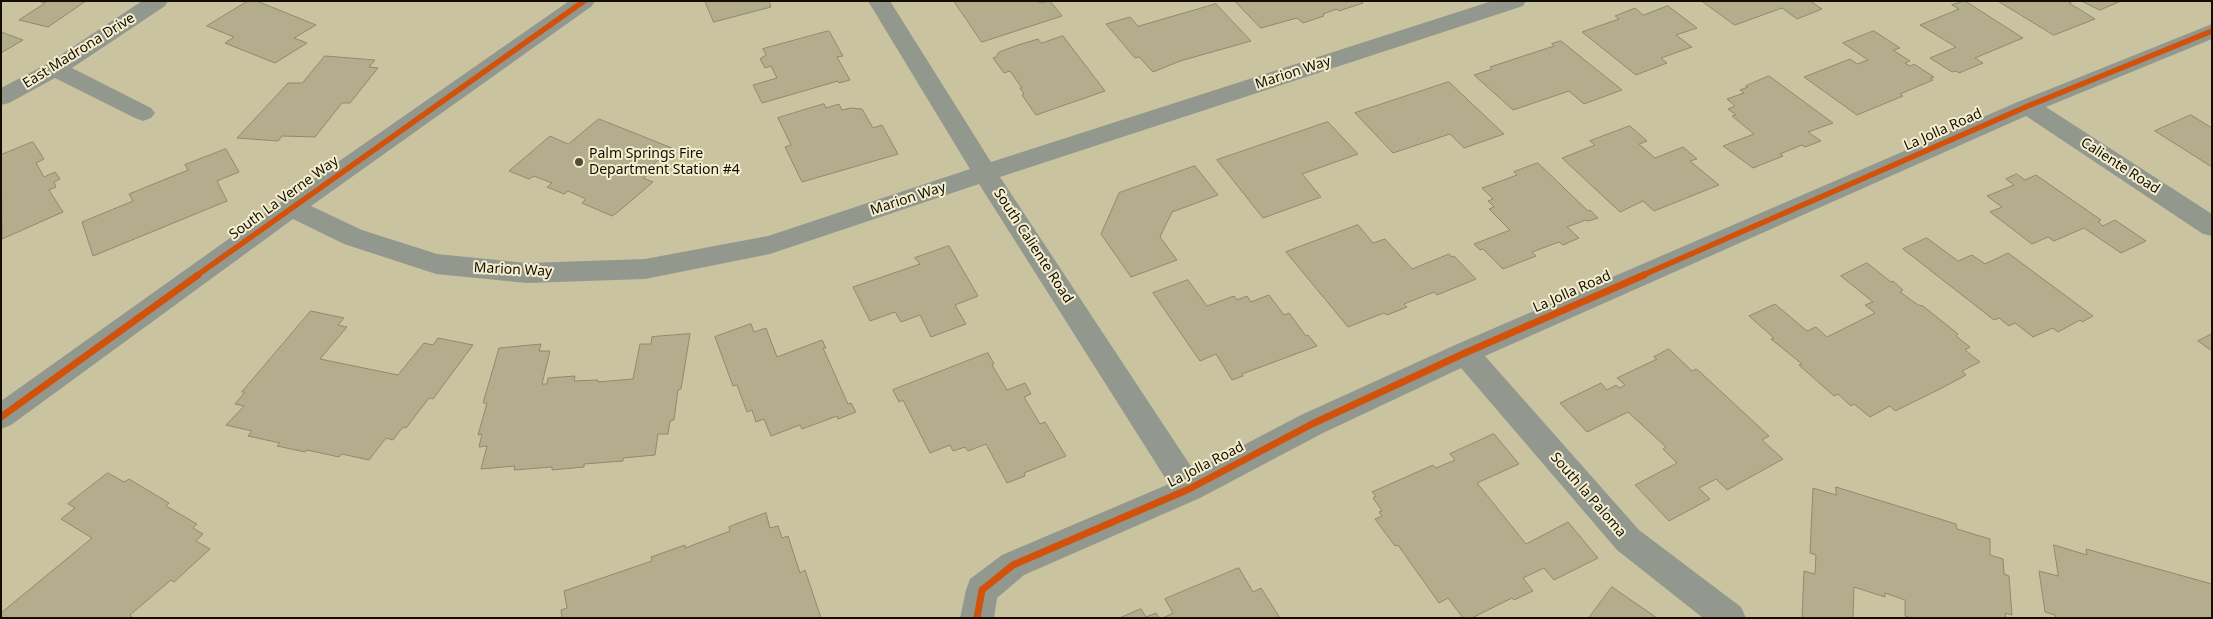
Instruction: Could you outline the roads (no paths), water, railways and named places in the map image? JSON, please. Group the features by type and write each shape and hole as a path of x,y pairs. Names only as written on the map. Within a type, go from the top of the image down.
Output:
{"street":[{"name":"East Madrona Drive","path":"1,98 55,70 156,1"},
{"name":"South La Verne Way","path":"1,417 291,208 584,1"},
{"name":"South Caliente Road","path":"879,1 985,173 1189,489"},
{"name":"Marion Way","path":"291,208 354,237 436,264 527,273 645,269 770,245 985,173 1515,1"},
{"name":"La Jolla Road","path":"977,618 982,590 1013,566 1189,489 1312,424 1465,353 2028,106 2212,31"},
{"path":"55,70 143,114"},
{"name":"Caliente Road","path":"2028,106 2212,227"},
{"name":"South la Paloma","path":"1465,353 1628,540 1729,618"}],"place":[{"name":"Palm Springs Fire Department Station #4","path":"579,162"}]}
